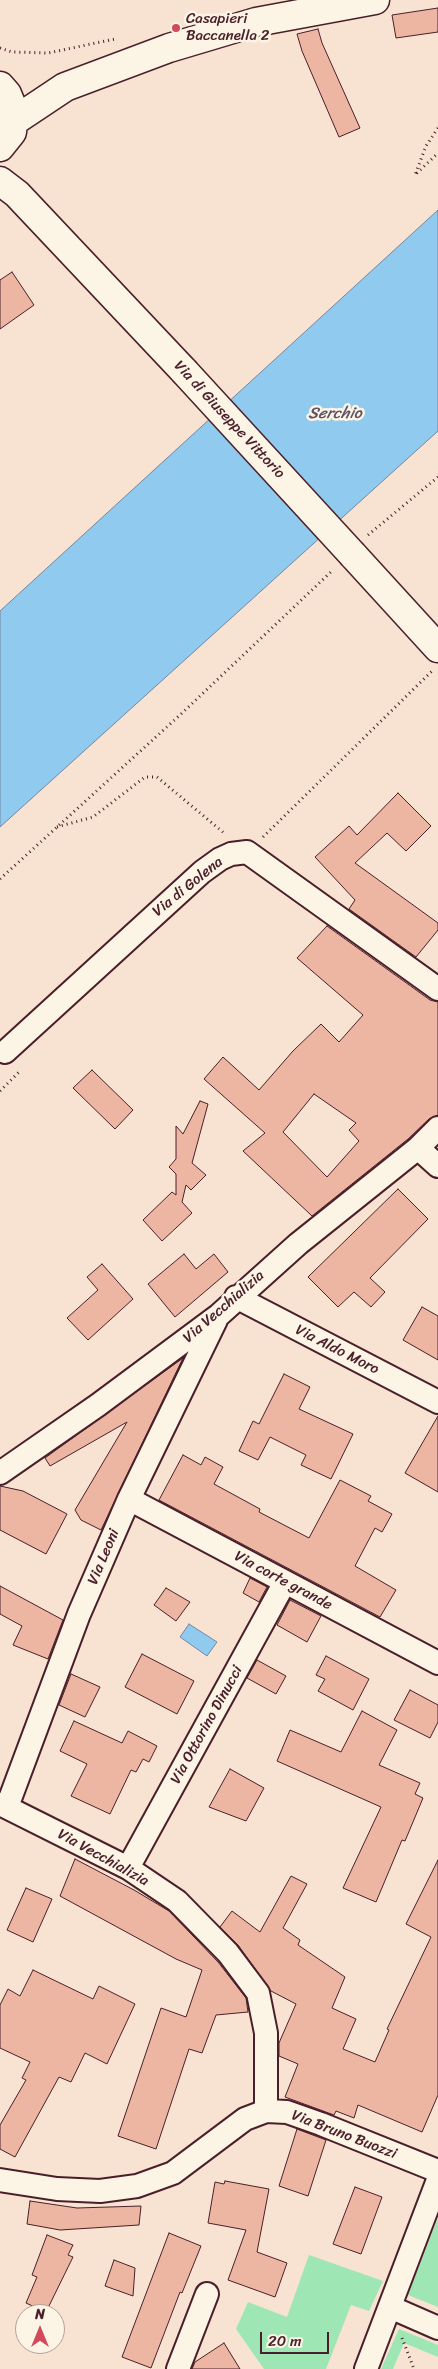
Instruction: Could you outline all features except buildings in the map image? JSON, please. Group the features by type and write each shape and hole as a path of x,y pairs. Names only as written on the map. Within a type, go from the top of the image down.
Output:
{"main road":[{"path":"1,87 16,89 65,87 169,48 256,22 375,0"},
{"path":"1,87 12,102 7,136 8,188"},
{"path":"7,136 65,87"},
{"name":"Via di Giuseppe Vittorio","path":"8,188 184,371 438,648"}],"street":[{"path":"247,852 438,989"},
{"name":"Via di Golena","path":"5,1052 202,872 220,858 247,852"},
{"name":"Via Vecchializia","path":"0,1473 98,1405 219,1315 298,1244 418,1148 438,1128"},
{"path":"418,1148 438,1166"},
{"name":"Via Aldo Moro","path":"236,1298 438,1402"},
{"name":"Via Leoni","path":"3,1806 79,1614 129,1499 219,1315"},
{"name":"Via corte grande","path":"129,1499 438,1663"},
{"name":"Via Ottorino Dinucci","path":"128,1868 285,1582"},
{"name":"Via Vecchializia","path":"3,1806 128,1868 177,1901 228,1953 258,1993 266,2033 266,2111"},
{"name":"Via Bruno Buozzi","path":"0,2180 57,2189 100,2191 137,2186 173,2173 245,2119 266,2111 287,2112 438,2171"},
{"path":"366,2369 438,2180"},
{"path":"178,2369 206,2294"},
{"path":"390,2307 438,2328"}],"path":[{"path":"0,48 12,52 48,53 121,38"},
{"path":"438,128 426,146 415,175 438,153"},
{"path":"0,879 180,715 352,552 380,523 438,477"},
{"path":"57,827 93,817 145,777 157,777 247,852"}],"green space":[{"path":"438,2218 438,2307 408,2295"},
{"path":"309,2255 383,2281 369,2311 351,2305 326,2369 264,2369 236,2329 248,2302 287,2317"},
{"path":"399,2329 438,2345 438,2357 404,2343 393,2369 381,2369"}],"water":[{"name":"Serchio","path":"438,210 438,431 0,827 0,611"},
{"path":"189,1624 217,1642 207,1656 180,1637"}],"place":[{"name":"Casapieri Baccanella 2","path":"176,28"}]}
